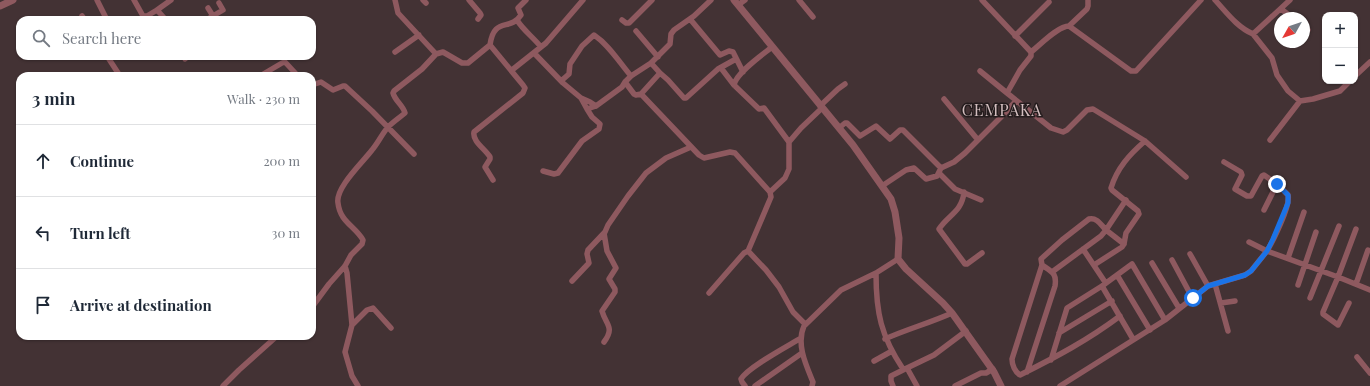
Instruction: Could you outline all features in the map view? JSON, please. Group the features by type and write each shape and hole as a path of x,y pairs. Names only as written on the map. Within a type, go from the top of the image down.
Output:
{"street":[{"path":"0,6 13,0"},
{"path":"97,0 105,16"},
{"path":"134,0 144,16"},
{"path":"147,16 171,0"},
{"path":"469,0 481,15 478,19"},
{"path":"316,302 362,244 363,240 359,234 342,217 337,202 338,195 343,186 388,128 404,113 404,109 393,96 393,93 422,69 436,54 444,52 462,63 468,63 490,45 491,36 496,28 517,20 521,15 518,8 526,0"},
{"path":"622,20 626,23 630,23 652,0"},
{"path":"587,109 596,106 622,87 631,76 658,57 670,44 672,40 671,34 674,30 690,20 711,0"},
{"path":"745,0 736,2 853,145 891,199 895,212 899,238 898,259 906,269 952,313 993,369 1001,386"},
{"path":"799,0 813,17"},
{"path":"982,0 1031,52"},
{"path":"1007,93 1020,70 1031,56 1031,52 1062,27 1069,26 1087,9 1088,0"},
{"path":"1069,26 1124,67 1134,72 1137,71 1201,0"},
{"path":"1215,0 1244,30 1253,34 1272,58 1277,75 1288,91 1300,101"},
{"path":"1253,34 1290,0"},
{"path":"397,1 398,13 436,54"},
{"path":"512,70 541,47 580,1"},
{"path":"1015,36 1049,2"},
{"path":"208,8 213,16 223,10 219,3"},
{"path":"1280,9 1284,12"},
{"path":"157,10 162,16"},
{"path":"517,20 522,28 532,36 541,47"},
{"path":"690,20 719,55 733,51 743,72"},
{"path":"636,31 658,57"},
{"path":"395,52 419,35"},
{"path":"561,81 569,74 570,64 582,46 594,35 614,54 631,76"},
{"path":"490,45 512,70 525,88 523,93 474,132 473,135 475,139 490,157 485,167 492,180"},
{"path":"734,84 736,79 743,72 772,47"},
{"path":"534,53 561,81 581,98 596,106"},
{"path":"651,63 684,98 686,98 720,68 736,59"},
{"path":"110,60 117,72"},
{"path":"267,72 286,62 295,72"},
{"path":"1358,73 1370,62"},
{"path":"720,68 759,110 764,108 789,142 789,169 785,178 770,192"},
{"path":"980,71 1016,101 1055,130 1063,132 1067,130 1087,110 1091,108 1145,141 1186,177"},
{"path":"625,82 636,96 641,94 660,73"},
{"path":"316,84 321,82 333,90 340,86 345,86 414,154"},
{"path":"789,142 838,89 845,84"},
{"path":"1270,140 1300,101 1340,92 1347,84"},
{"path":"641,94 691,147 704,158 730,152 735,153 770,192 771,197 748,251 744,253 709,293"},
{"path":"543,171 554,174 558,173 582,141 600,128 600,124 592,116 581,98"},
{"path":"944,99 978,140"},
{"path":"882,186 911,168 916,169 928,179 937,176 940,170 954,162 965,153 1016,101"},
{"path":"839,128 847,123 860,136 876,126 890,139 900,130 903,130 940,170 955,189 981,200"},
{"path":"1094,265 1122,248 1126,233 1139,213 1126,200 1112,190 1111,186 1125,161 1145,141"},
{"path":"572,281 589,263 587,254 588,250 604,233 628,196 646,173 666,158 691,147"},
{"path":"1060,386 1069,384 1134,339 1165,320 1208,286 1245,275 1251,271 1267,251 1288,203 1288,195 1266,175 1263,176 1250,196 1247,196 1234,189 1242,175 1241,173 1224,162"},
{"path":"1264,210 1277,184"},
{"path":"964,192 961,204 956,212 939,230 965,264 982,252"},
{"path":"1052,272 1106,230 1126,200"},
{"path":"1288,258 1304,212"},
{"path":"1120,316 1096,334 1052,360 1020,375 1017,374 1012,359 1042,265 1041,259 1062,240 1089,219 1093,218 1097,219 1106,230 1124,244"},
{"path":"1310,298 1339,226"},
{"path":"1349,303 1338,324 1336,324 1323,312 1356,229"},
{"path":"1298,284 1316,232"},
{"path":"604,233 607,251 616,268 609,279 615,289 615,292 602,311 610,328 608,337 604,342"},
{"path":"1249,242 1267,251 1370,290"},
{"path":"1083,249 1094,265 1120,316 1134,339"},
{"path":"1356,284 1368,250"},
{"path":"748,251 766,270 779,287 792,312 805,324"},
{"path":"1190,254 1208,286"},
{"path":"812,386 813,382 802,354 801,338 805,324 841,290 876,273 898,259"},
{"path":"1172,260 1193,298"},
{"path":"1152,263 1179,308"},
{"path":"1052,360 1067,308 1132,264 1165,320"},
{"path":"1027,372 1055,286 1056,278 1052,272 1042,265"},
{"path":"345,266 352,325 344,352 352,376 358,386"},
{"path":"876,273 877,302 880,322 885,339 917,386"},
{"path":"1117,275 1150,330"},
{"path":"1215,284 1228,331"},
{"path":"1059,334 1112,301"},
{"path":"1221,303 1235,301"},
{"path":"352,325 366,310 373,308 391,328"},
{"path":"885,339 902,331 932,322 952,313"},
{"path":"893,386 891,376 934,355 966,331"},
{"path":"745,386 741,379 745,374 766,359 801,338"},
{"path":"223,386 273,340"},
{"path":"874,361 892,351"},
{"path":"755,386 802,354"},
{"path":"1357,357 1370,373"},
{"path":"955,386 981,373 993,369"}],"district":[{"name":"CEMPAKA","path":"1002,109"}],"route":[{"path":"1193,298 1208,286 1245,275 1251,271 1267,251 1284,214 1289,198 1286,192 1277,184"}]}
